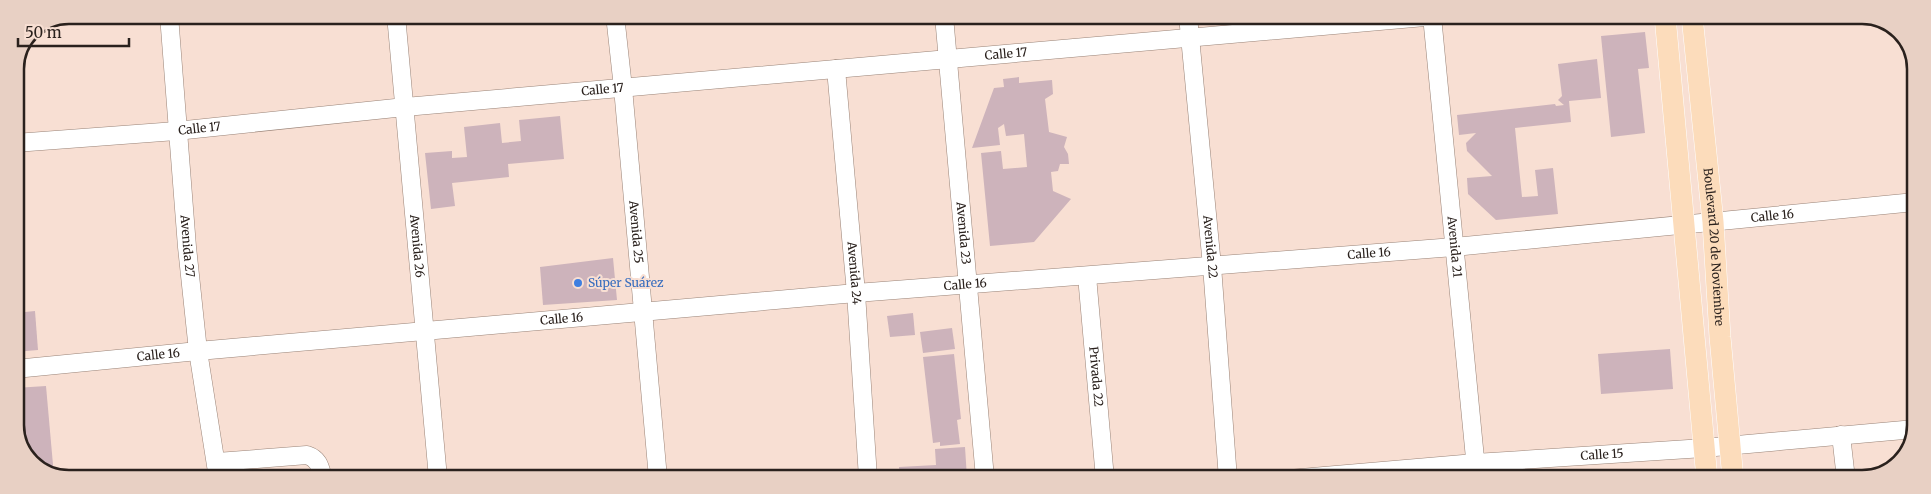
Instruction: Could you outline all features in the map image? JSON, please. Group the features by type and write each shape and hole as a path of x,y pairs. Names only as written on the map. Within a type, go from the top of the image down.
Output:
{"main road":[{"name":"Boulevard 20 de Noviembre","path":"1666,24 1705,470"},
{"name":"Boulevard 20 de Noviembre","path":"1693,24 1713,222 1720,337 1732,470"}],"street":[{"name":"Avenida 27","path":"169,24 186,247 198,351 218,470"},
{"name":"Avenida 26","path":"397,24 437,470"},
{"name":"Avenida 25","path":"616,24 657,470"},
{"name":"Avenida 23","path":"945,24 985,470"},
{"name":"Avenida 22","path":"1189,24 1212,266 1227,470"},
{"name":"Calle 17","path":"24,142 176,131 623,88 1344,24"},
{"name":"Avenida 21","path":"1433,24 1476,470"},
{"name":"Avenida 24","path":"836,69 856,293 867,470"},
{"name":"Calle 16","path":"24,368 856,293 1454,247 1907,203"},
{"name":"Privada 22","path":"1087,276 1104,470"},
{"name":"Calle 15","path":"1486,470 1730,445 1907,430"},
{"path":"1841,435 1845,470"},
{"path":"218,470 307,455 314,457 321,470"}],"building":[{"path":"1645,32 1649,68 1638,69 1645,133 1611,137 1601,36"},
{"path":"1597,59 1601,98 1569,101 1571,122 1515,128 1522,197 1538,196 1535,170 1553,168 1558,214 1496,220 1468,194 1467,178 1492,176 1467,151 1466,143 1476,133 1459,135 1457,115 1555,104 1556,106 1564,105 1558,100 1562,96 1558,64"},
{"path":"1019,77 1019,83 1052,80 1053,94 1045,99 1049,132 1067,137 1064,147 1068,154 1069,164 1060,164 1058,171 1051,172 1053,191 1071,199 1034,242 990,246 981,153 1001,151 1003,169 1027,167 1024,134 1006,136 1004,124 998,128 1000,145 972,148 994,88 1004,87 1003,79"},
{"path":"560,116 564,159 508,164 509,177 452,183 455,206 431,209 425,153 452,151 452,158 467,157 464,127 500,123 502,143 521,141 519,120"},
{"name":"Súper Suárez","path":"613,258 617,300 543,305 540,267"},
{"path":"35,311 38,350 24,351 24,312"},
{"path":"913,313 915,335 890,337 887,316"},
{"path":"952,328 955,349 923,353 920,332"},
{"path":"1670,349 1673,389 1601,394 1598,354"},
{"path":"954,354 961,419 957,420 960,444 940,446 940,442 933,443 923,357"},
{"path":"46,386 53,468 41,461 27,443 24,429 24,387"},
{"path":"965,447 966,470 899,470 899,467 936,465 935,449"}],"place":[{"name":"Súper Suárez","path":"578,283"}]}
